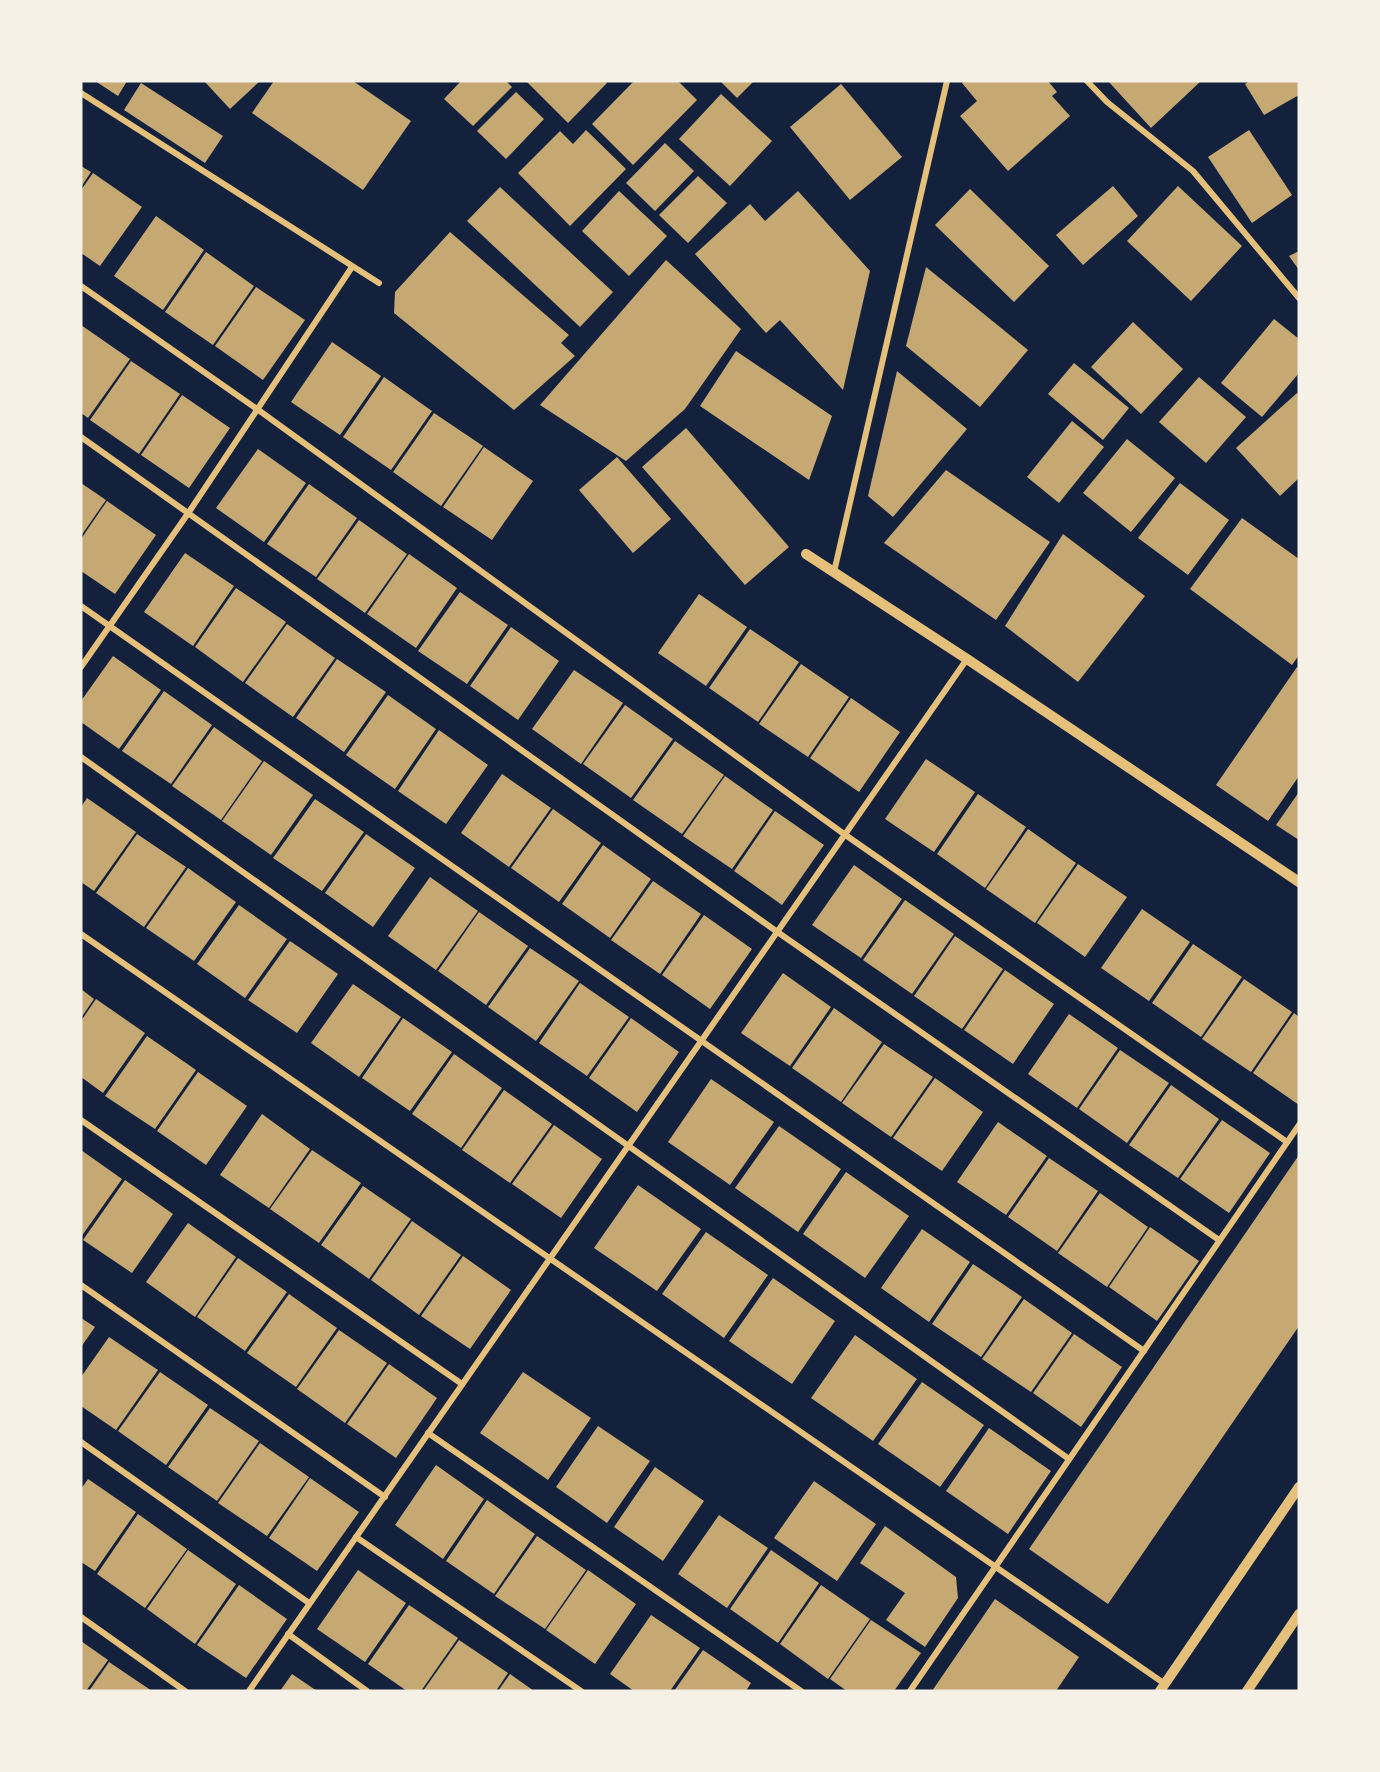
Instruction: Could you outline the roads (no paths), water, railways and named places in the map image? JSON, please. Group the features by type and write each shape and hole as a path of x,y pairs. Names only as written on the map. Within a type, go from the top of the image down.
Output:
{"street":[{"path":"834,573 947,81"},
{"path":"1087,81 1107,102 1193,171 1299,298"},
{"path":"81,93 379,284"},
{"path":"81,667 189,512 352,267"},
{"path":"81,286 257,409 844,834 1287,1142"},
{"path":"81,437 776,931 1219,1240"},
{"path":"806,554 1299,882"},
{"path":"81,606 1144,1351"},
{"path":"249,1691 967,659"},
{"path":"81,757 1069,1459"},
{"path":"81,934 996,1568 1162,1688 1299,1487"},
{"path":"81,1120 462,1384"},
{"path":"910,1691 1299,1125"},
{"path":"81,1285 385,1497"},
{"path":"428,1433 801,1691"},
{"path":"81,1442 309,1603"},
{"path":"356,1537 581,1691"},
{"path":"1247,1691 1299,1614"},
{"path":"81,1617 185,1691"},
{"path":"288,1634 368,1691"}]}
